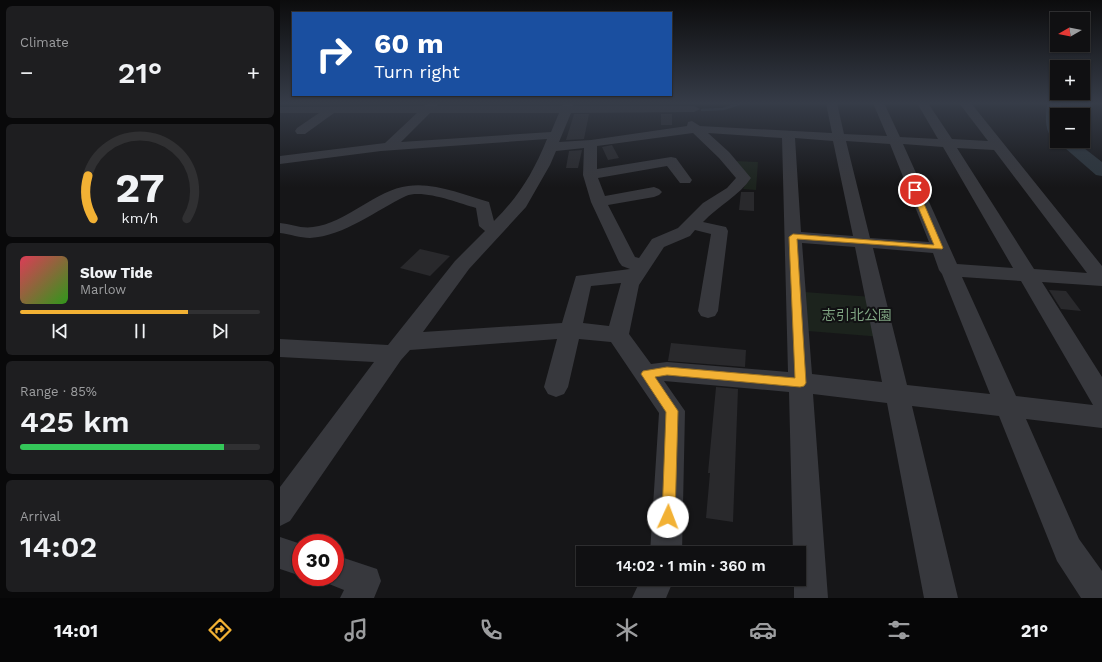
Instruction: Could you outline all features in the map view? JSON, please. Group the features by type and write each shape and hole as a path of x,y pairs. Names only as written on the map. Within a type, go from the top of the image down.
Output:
{"street":[{"path":"390,146 406,131"},
{"path":"280,160 504,131"},
{"path":"280,511 398,348 462,264 520,204 543,165 559,131"},
{"path":"574,131 591,144"},
{"path":"591,144 626,131"},
{"path":"618,335 629,285 658,243 684,232 693,225 709,206 732,191 744,178 724,155 697,131"},
{"path":"730,131 999,146"},
{"path":"837,131 897,394 940,598"},
{"path":"890,131 1068,550 1101,598"},
{"path":"940,131 1030,276 1102,398"},
{"path":"987,131 1102,279"},
{"path":"788,134 811,598"},
{"path":"591,144 590,175 599,202 628,262 639,270"},
{"path":"590,175 671,161 685,180"},
{"path":"280,228 289,228 307,233 317,232 347,220 368,208 407,190 421,191 483,205 487,226 495,229"},
{"path":"599,202 654,192"},
{"path":"693,225 720,230 708,311"},
{"path":"793,237 939,248"},
{"path":"556,387 583,280 639,270"},
{"path":"948,270 1030,276 1102,279"},
{"path":"280,348 398,348 458,336 571,330 594,330 618,335 672,411 666,546"},
{"path":"646,374 667,371 800,383 1102,417"},
{"path":"280,553 292,557"},
{"path":"344,574 365,581 357,598"},
{"path":"649,598 655,586"}],"green space":[{"path":"735,161 758,162 756,190 743,189 749,179"},
{"name":"志引北公園","path":"804,292 873,297 882,337 808,331"}],"building":[{"path":"569,131 586,131 584,139 566,140"},
{"path":"612,145 619,158 608,160 602,147"},
{"path":"582,150 578,168 566,168 569,151"},
{"path":"741,192 754,192 754,211 739,210"},
{"path":"420,249 450,256 430,276 400,268"},
{"path":"1049,290 1066,291 1081,311 1061,309"},
{"path":"671,343 746,350 745,367 668,361"},
{"path":"716,387 738,389 733,522 706,518 710,473 708,473"}],"waterway":[{"path":"1074,148 1102,171"}],"route":[{"path":"668,517 672,411 646,374 667,371 800,383 793,237 939,248 915,190"}]}
